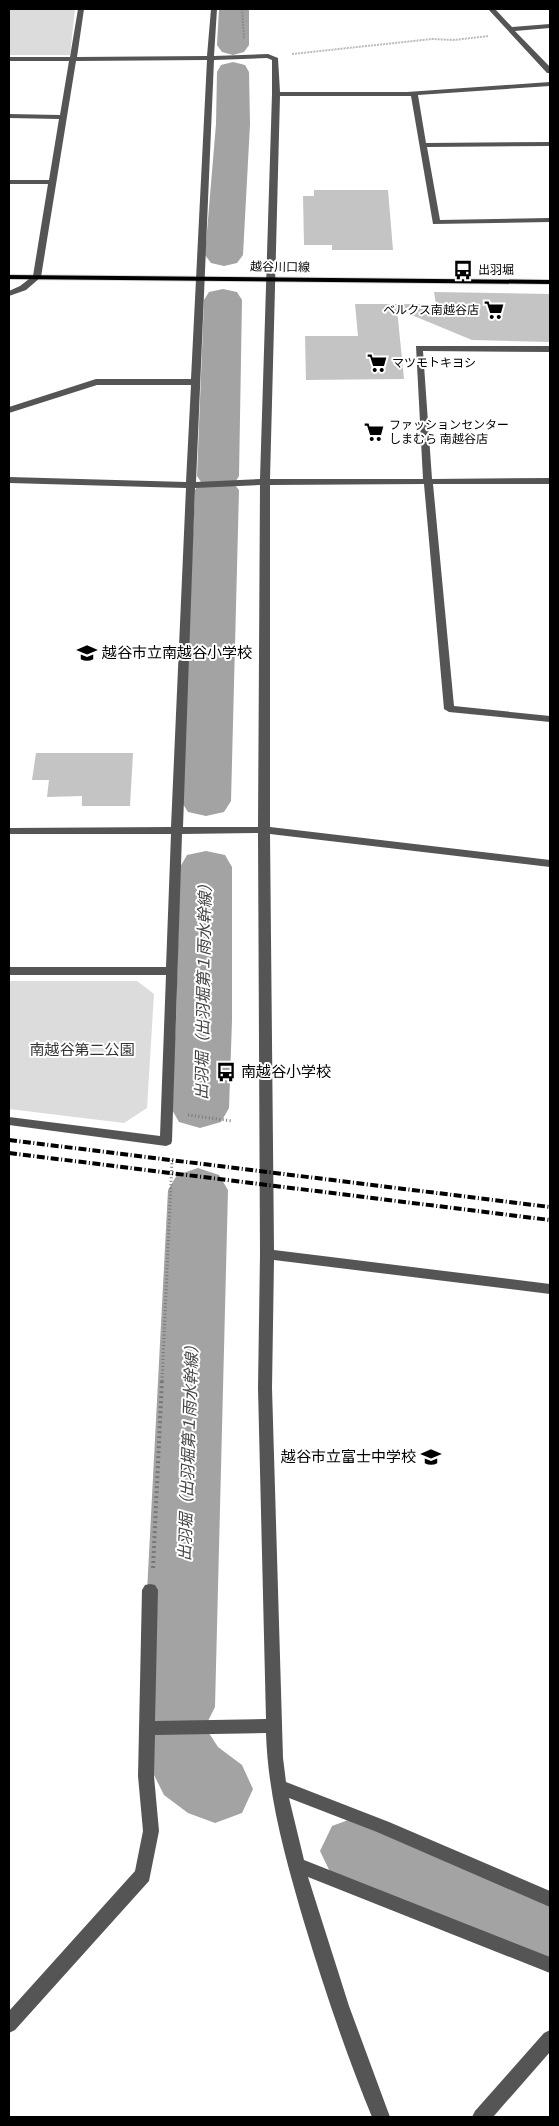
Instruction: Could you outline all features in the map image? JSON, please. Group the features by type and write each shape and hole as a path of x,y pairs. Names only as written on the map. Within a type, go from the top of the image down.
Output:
{"main road":[{"name":"越谷川口線","path":"9,277 550,282"}],"street":[{"path":"9,294 23,288 37,277 81,9"},
{"path":"9,1122 166,1142 190,485 202,279 210,58 214,9"},
{"path":"491,9 550,71"},
{"path":"513,32 550,26"},
{"path":"9,59 268,56 276,59 265,482 264,830 267,1254 265,1388 273,1726 280,1793 294,1860 358,2064 381,2117"},
{"path":"276,94 414,94 550,84"},
{"path":"414,94 436,222 550,220"},
{"path":"9,116 64,117"},
{"path":"424,145 550,144"},
{"path":"9,182 53,182"},
{"path":"550,349 419,348 428,481 448,709 550,719"},
{"path":"9,410 96,382 195,382"},
{"path":"9,480 190,485 265,482 550,481"},
{"path":"9,830 264,830 550,863"},
{"path":"9,972 172,971"},
{"path":"267,1254 550,1289"},
{"path":"9,2024 143,1875 151,1831 146,1776 150,1590"},
{"path":"146,1728 273,1726"},
{"path":"280,1793 383,1827 550,1899"},
{"path":"294,1860 550,1965"},
{"path":"481,2117 550,2039"}],"path":[{"path":"242,9 245,57"},
{"path":"268,56 432,39 454,40 513,32"},
{"path":"167,1112 232,1121"},
{"path":"150,1590 153,1577 172,1151 166,1142"}],"green space":[{"path":"9,9 75,9 70,55 9,55"},
{"name":"南越谷第二公園","path":"9,981 137,981 154,994 147,1108 124,1123 9,1109"}],"building":[{"path":"314,190 388,190 393,250 332,250 332,245 304,245 303,196 314,196"},
{"path":"434,292 550,294 550,342 472,340 397,309 404,379 306,380 305,336 358,336 355,304 436,304"},
{"path":"36,753 133,753 130,806 82,806 82,796 47,797 49,780 32,780"}],"waterway":[{"name":"出羽堀（出羽堀第１雨水幹線）","path":"233,45 234,9"},
{"name":"出羽堀（出羽堀第１雨水幹線）","path":"224,255 233,124 233,72"},
{"name":"出羽堀（出羽堀第１雨水幹線）","path":"218,476 223,300"},
{"name":"出羽堀（出羽堀第１雨水幹線）","path":"206,801 217,490"},
{"name":"出羽堀（出羽堀第１雨水幹線）","path":"200,1108 204,1020 206,867"},
{"name":"出羽堀（出羽堀第１雨水幹線）","path":"178,1707 198,1190"},
{"name":"出羽堀（出羽堀第１雨水幹線）","path":"176,1745 191,1771 215,1789"},
{"name":"出羽堀（出羽堀第１雨水幹線）","path":"359,1851 550,1931"}],"railway":[{"path":"9,1140 550,1207"},
{"path":"9,1153 550,1220"}],"place":[{"name":"出羽堀","path":"463,270"},
{"name":"ベルクス南越谷店","path":"494,310"},
{"name":"マツモトキヨシ","path":"377,363"},
{"name":"ファッションセンター しまむら 南越谷店","path":"374,432"},
{"name":"越谷市立南越谷小学校","path":"87,653"},
{"name":"南越谷小学校","path":"226,1072"},
{"name":"越谷市立富士中学校","path":"431,1457"}]}
